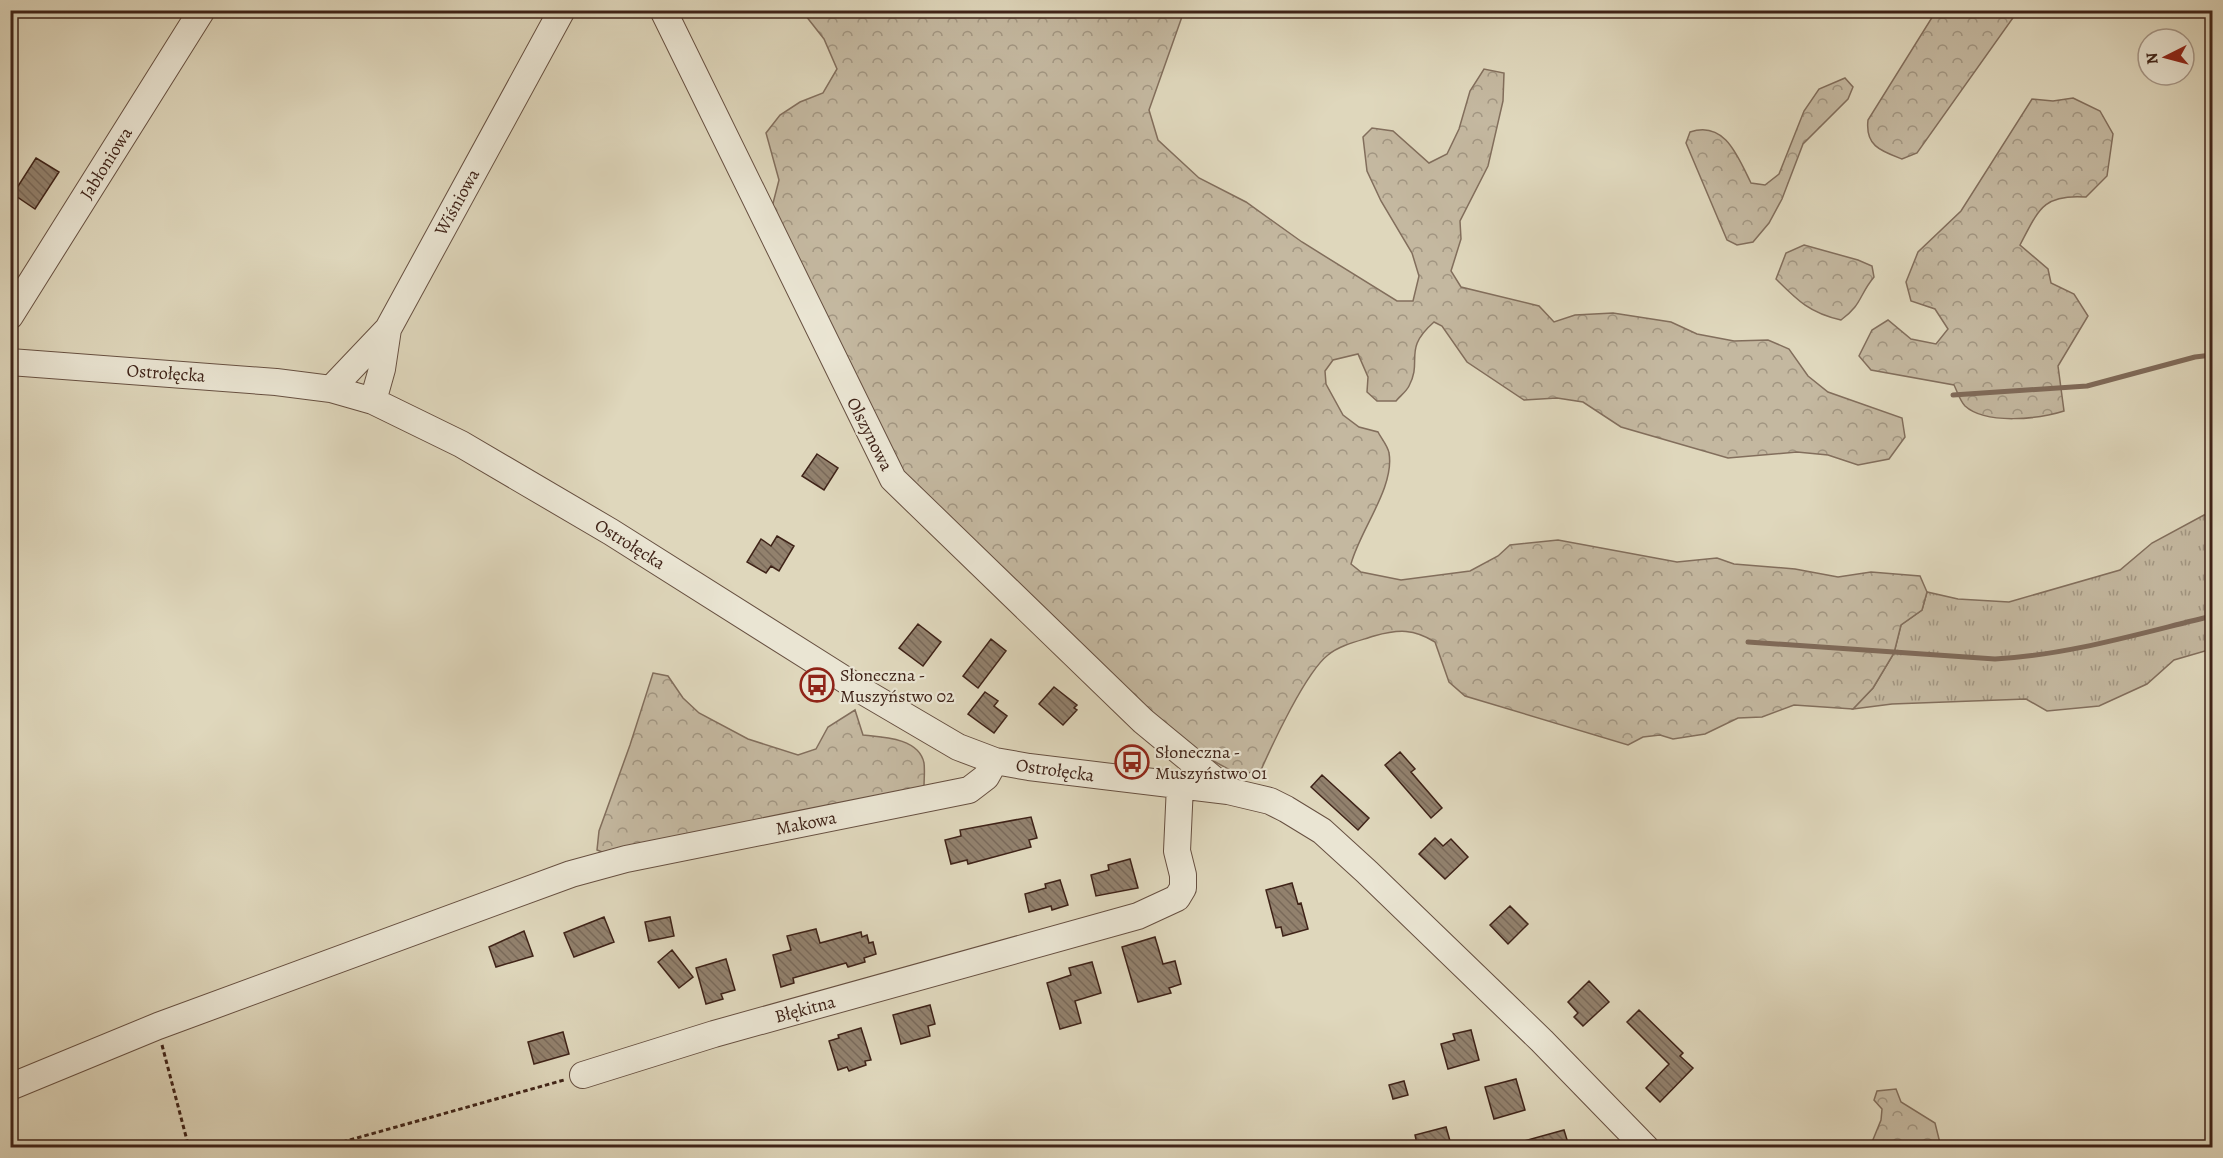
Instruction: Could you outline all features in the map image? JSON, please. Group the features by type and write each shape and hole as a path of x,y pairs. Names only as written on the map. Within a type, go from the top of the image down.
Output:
{"street":[{"name":"Jabłoniowa","path":"10,316 202,10"},
{"name":"Wiśniowa","path":"373,401 382,369 388,329 562,10"},
{"name":"Olszynowa","path":"663,10 893,479 1143,721 1228,791"},
{"path":"331,389 388,329"},
{"name":"Ostrołęcka","path":"10,363 189,374 331,389 373,401 461,444 611,532 926,730 995,761 1069,773 1228,791 1270,801 1322,831 1542,1041 1646,1148"},
{"name":"Makowa","path":"10,1087 158,1026 543,883 604,865 969,790 986,777 995,761"},
{"name":"Błękitna","path":"583,1075 714,1034 1138,916 1177,898 1184,888 1177,851 1180,785"}],"path":[{"path":"158,1026 189,1148"},
{"path":"321,1148 583,1075"}],"green space":[{"path":"802,11 1184,11 1149,110 1158,140 1199,178 1246,202 1302,242 1397,301 1413,301 1419,276 1412,253 1381,201 1367,171 1363,137 1372,128 1393,131 1429,163 1447,154 1459,129 1470,91 1484,69 1504,73 1503,101 1488,166 1460,221 1461,239 1451,271 1461,287 1539,306 1554,322 1575,315 1613,313 1671,322 1697,334 1734,341 1768,340 1789,349 1808,376 1828,392 1902,418 1905,437 1889,459 1858,465 1828,455 1797,452 1728,458 1621,427 1583,402 1557,398 1524,400 1467,362 1442,326 1434,322 1419,340 1413,377 1408,388 1396,401 1377,401 1367,392 1368,377 1358,354 1333,360 1325,371 1326,384 1343,415 1359,427 1378,432 1389,453 1387,480 1351,564 1361,572 1401,580 1470,571 1498,556 1510,545 1558,540 1677,562 1717,558 1734,564 1795,569 1838,577 1871,572 1920,576 1927,592 1922,610 1901,625 1894,653 1873,688 1853,709 1794,705 1762,717 1738,718 1705,734 1673,739 1660,735 1643,737 1628,745 1465,696 1449,682 1435,642 1413,633 1399,631 1383,634 1344,646 1328,655 1300,692 1261,770 1239,775 1190,748 910,491 770,215 779,180 766,133 780,115 800,102 823,93 837,69 824,39"},
{"path":"1936,11 2016,11 1917,153 1902,159 1881,150 1872,142 1869,136 1868,120"},
{"path":"1845,78 1853,87 1848,99 1803,144 1782,199 1769,223 1753,242 1737,245 1727,240 1686,143 1690,132 1712,131 1721,136 1735,152 1751,183 1765,185 1779,174 1804,111 1819,89"},
{"path":"2073,98 2100,111 2113,134 2107,176 2086,197 2060,198 2044,206 2032,222 2020,245 2048,269 2051,283 2074,294 2088,316 2058,366 2064,411 2013,419 1986,416 1965,406 1954,385 1871,370 1859,356 1872,330 1888,320 1911,339 1936,344 1948,329 1935,309 1911,301 1906,282 1918,252 1961,211 2032,99 2053,101"},
{"path":"1804,245 1872,266 1874,277 1857,305 1841,320 1821,314 1805,305 1776,279 1786,253"},
{"path":"2212,514 2212,649 2174,660 2147,684 2099,706 2047,711 2026,699 1892,704 1853,709 1873,688 1894,653 1901,625 1922,610 1927,592 1958,599 2009,602 2120,570 2152,543 2204,515"},
{"path":"653,673 668,676 683,698 699,713 748,739 798,755 816,749 828,727 855,710 863,735 899,740 915,748 924,763 924,787 610,855 597,850 599,831"},
{"path":"1896,1089 1901,1102 1935,1123 1941,1147 1870,1147 1881,1120 1882,1109 1874,1100 1877,1091"}],"building":[{"path":"36,158 59,172 35,209 13,194"},
{"path":"817,454 838,468 824,490 802,476"},
{"path":"777,536 794,546 779,571 771,566 766,573 747,562 761,539 771,546"},
{"path":"918,624 941,642 923,666 899,648"},
{"path":"991,639 1006,651 978,688 963,676"},
{"path":"1054,687 1077,705 1074,708 1077,710 1063,725 1039,704"},
{"path":"985,692 998,701 994,706 1007,716 994,733 968,714"},
{"path":"1400,752 1415,769 1411,772 1442,808 1431,818 1385,765"},
{"path":"1322,775 1369,818 1358,830 1311,787"},
{"path":"1031,817 1037,838 1029,840 1031,847 968,864 967,860 951,864 945,840 961,836 960,830"},
{"path":"1435,838 1443,846 1451,839 1468,857 1445,879 1419,854"},
{"path":"1130,859 1138,888 1096,896 1091,875 1109,870 1108,865"},
{"path":"1060,880 1068,905 1052,910 1051,906 1029,912 1025,894 1046,888 1045,884"},
{"path":"1292,883 1298,904 1301,903 1308,929 1283,936 1281,927 1276,928 1266,890"},
{"path":"1510,906 1528,924 1508,944 1490,925"},
{"path":"604,917 614,942 574,957 564,933"},
{"path":"670,917 674,936 649,941 645,922"},
{"path":"816,929 820,943 861,932 862,937 867,935 869,943 873,942 876,954 864,958 865,962 848,967 846,963 793,978 794,983 781,987 773,955 791,950 787,936"},
{"path":"524,931 533,956 496,967 489,947"},
{"path":"1155,937 1163,964 1175,961 1181,984 1169,988 1171,993 1138,1002 1122,947"},
{"path":"672,950 693,977 679,988 658,962"},
{"path":"726,959 735,990 721,994 723,999 706,1004 696,968"},
{"path":"1092,962 1101,993 1075,1001 1081,1023 1060,1029 1047,983 1071,975 1069,968"},
{"path":"1589,981 1609,1002 1583,1026 1574,1017 1578,1013 1568,1002"},
{"path":"930,1005 935,1024 928,1026 930,1036 901,1044 893,1015"},
{"path":"1639,1010 1683,1053 1680,1056 1693,1068 1660,1102 1646,1088 1669,1064 1627,1022"},
{"path":"861,1028 871,1060 865,1061 866,1065 849,1071 847,1067 838,1070 829,1041 839,1038 838,1035"},
{"path":"1471,1030 1479,1060 1448,1069 1441,1044 1455,1040 1453,1034"},
{"path":"563,1032 569,1054 534,1064 528,1042"},
{"path":"1516,1079 1525,1110 1494,1119 1485,1087"},
{"path":"1404,1081 1408,1095 1393,1099 1389,1085"},
{"path":"1446,1127 1450,1141 1418,1148 1415,1135"},
{"path":"1564,1130 1568,1143 1563,1145 1564,1148 1517,1148 1517,1143"}],"waterway":[{"path":"1953,395 2087,386 2195,357 2212,355"},
{"path":"1748,642 1995,659 2077,648 2212,616"}],"place":[{"name":"Słoneczna - Muszyństwo 02","path":"817,685"},
{"name":"Słoneczna - Muszyństwo 01","path":"1132,762"}]}
